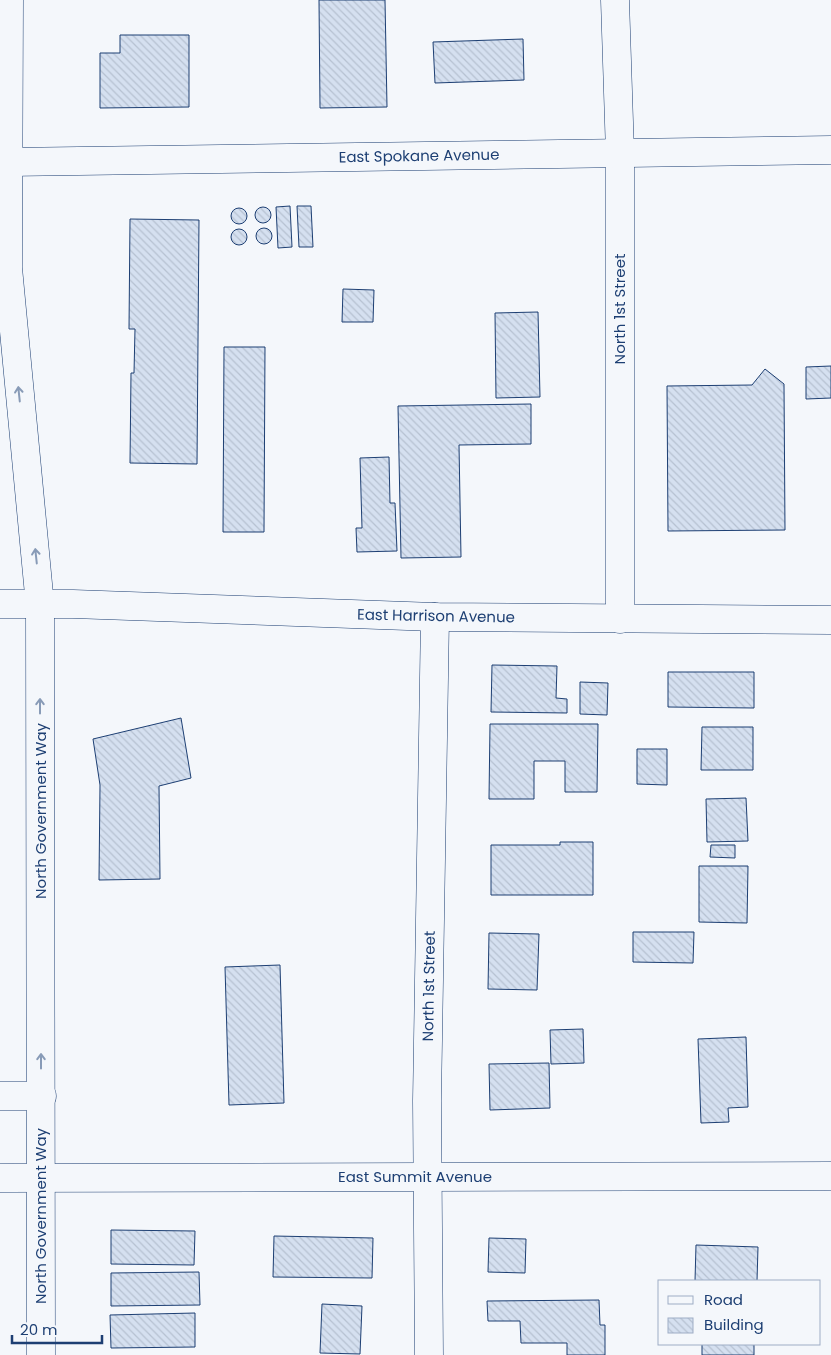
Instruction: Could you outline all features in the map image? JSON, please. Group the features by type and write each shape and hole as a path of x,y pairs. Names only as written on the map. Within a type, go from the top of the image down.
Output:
{"street":[{"name":"North Government Way","path":"9,0 4,124 8,162 8,268 40,605 41,1355"},
{"name":"North 1st Street","path":"615,0 620,153 620,619"},
{"name":"East Spokane Avenue","path":"8,162 831,150"},
{"name":"North Government Way","path":"0,300 8,268"},
{"name":"East Harrison Avenue","path":"0,604 72,604 435,617 831,620"},
{"name":"North 1st Street","path":"429,1355 428,1176 435,617"},
{"path":"0,1096 42,1096"},
{"name":"East Summit Avenue","path":"0,1178 831,1176"}],"building":[{"path":"319,0 385,0 387,107 320,108"},
{"path":"120,35 189,35 189,107 100,108 100,53 120,53"},
{"path":"523,39 524,80 435,83 433,42"},
{"path":"290,206 292,247 278,248 276,207"},
{"path":"297,206 311,206 313,247 299,247"},
{"path":"263,207 269,209 271,215 269,221 263,223 257,221 255,215 257,209"},
{"path":"239,208 245,210 247,216 245,222 239,224 233,222 231,216 233,210"},
{"path":"130,219 199,220 197,464 130,463 131,373 134,373 135,329 129,329"},
{"path":"264,228 270,230 272,236 270,242 264,244 258,242 256,236 258,230"},
{"path":"239,229 245,231 247,237 245,243 239,245 233,243 231,237 233,231"},
{"path":"343,289 374,290 373,322 342,322"},
{"path":"538,312 540,397 496,398 495,313"},
{"path":"224,347 265,347 264,532 223,532"},
{"path":"831,366 831,398 806,399 806,367"},
{"path":"765,369 784,384 785,530 668,531 667,386 752,385"},
{"path":"531,404 531,444 459,445 461,557 401,558 398,406"},
{"path":"389,457 390,503 395,503 397,551 357,552 356,528 362,528 360,458"},
{"path":"492,665 557,666 556,698 567,699 567,713 491,712"},
{"path":"668,672 754,672 754,708 668,707"},
{"path":"580,682 608,683 607,715 580,714"},
{"path":"181,718 191,778 159,786 160,879 99,880 100,785 93,739"},
{"path":"490,724 598,724 597,792 565,792 565,761 534,761 534,799 489,799"},
{"path":"702,727 753,727 753,770 701,770"},
{"path":"637,749 667,749 667,785 637,784"},
{"path":"746,798 748,841 707,842 706,799"},
{"path":"560,842 593,842 593,895 491,895 491,845 560,845"},
{"path":"711,845 735,845 735,858 710,857"},
{"path":"699,866 748,866 747,923 699,922"},
{"path":"633,932 694,932 693,963 633,962"},
{"path":"489,933 539,934 537,990 488,989"},
{"path":"280,965 284,1103 229,1105 225,967"},
{"path":"583,1029 584,1063 551,1064 550,1030"},
{"path":"746,1037 748,1107 728,1108 729,1122 701,1123 698,1039"},
{"path":"549,1063 550,1108 490,1110 489,1064"},
{"path":"111,1230 195,1231 194,1265 111,1264"},
{"path":"274,1236 373,1238 372,1278 273,1277"},
{"path":"489,1238 526,1239 525,1273 488,1272"},
{"path":"696,1245 758,1247 757,1280 695,1280"},
{"path":"199,1272 200,1305 111,1306 111,1273"},
{"path":"599,1300 600,1325 605,1325 605,1355 567,1355 567,1343 521,1343 520,1321 488,1321 487,1301"},
{"path":"322,1304 362,1306 360,1354 320,1353"},
{"path":"195,1313 195,1347 111,1348 110,1315"},
{"path":"702,1345 754,1345 754,1355 702,1355"}]}
